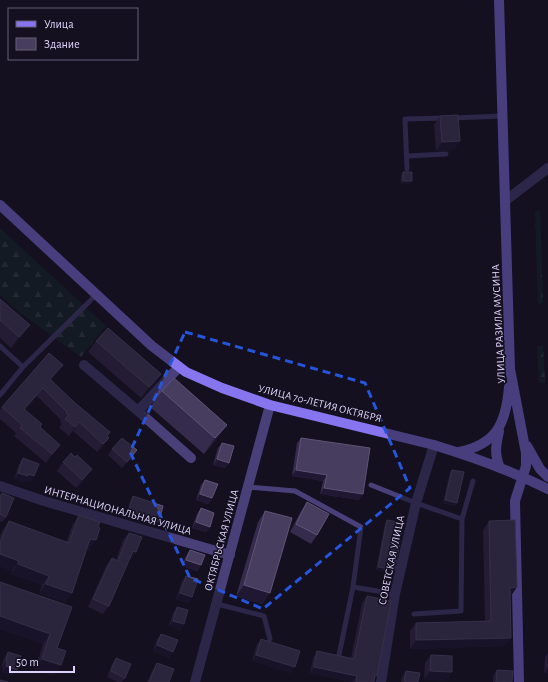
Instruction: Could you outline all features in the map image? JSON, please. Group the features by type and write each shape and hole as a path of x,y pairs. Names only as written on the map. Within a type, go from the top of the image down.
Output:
{"main road":[{"name":"УЛИЦА РАЗИЛА МУСИНА","path":"499,0 510,369 517,409 525,441 526,466 515,502 519,682"},
{"name":"УЛИЦА 70-ЛЕТИЯ ОКТЯБРЯ","path":"0,205 152,346 180,367 222,388 270,405 458,452 523,477 548,489"},
{"path":"500,468 496,458 495,448 508,403 510,369"},
{"path":"458,452 473,449 483,444 492,437 500,427"},
{"path":"525,441 536,463 548,478"}],"street":[{"path":"505,201 548,168"},
{"path":"84,365 191,458"},
{"path":"138,411 180,367"},
{"name":"ОКТЯБРЬСКАЯ УЛИЦА","path":"195,682 270,405"},
{"name":"СОВЕТСКАЯ УЛИЦА","path":"381,682 395,594 416,503 434,445"},
{"name":"ИНТЕРНАЦИОНАЛЬНАЯ УЛИЦА","path":"0,486 44,501 230,556"}],"lane":[{"path":"407,169 405,119 502,116"},
{"path":"406,156 446,154"},
{"path":"537,176 548,177"},
{"path":"0,395 23,367 97,294"},
{"path":"0,346 23,367"},
{"path":"414,614 461,611 462,519 473,481"},
{"path":"371,485 462,519"},
{"path":"248,487 295,491 361,527 353,586 339,655"},
{"path":"353,586 395,594"},
{"path":"217,604 264,616 270,639"}],"highlighted area":[{"path":"185,332 365,383 410,488 263,609 190,578 130,452"}],"green space":[{"path":"535,211 540,211 543,303 538,304"},
{"path":"0,228 106,326 81,357 19,312 0,295"},
{"path":"537,346 543,346 545,382 539,383"}],"building":[{"path":"458,115 460,141 442,142 440,116"},
{"path":"403,172 412,172 412,181 403,181"},
{"path":"0,299 30,325 19,337 0,320"},
{"path":"108,328 161,374 149,387 96,341"},
{"path":"49,353 63,365 50,379 75,403 110,432 107,436 109,438 103,444 79,422 75,427 65,419 69,415 66,413 67,412 43,388 24,409 42,424 40,427 60,445 52,454 20,428 22,425 2,407"},
{"path":"174,378 227,425 215,438 162,391"},
{"path":"122,438 137,450 127,462 112,449"},
{"path":"301,438 370,448 363,494 324,488 327,475 296,470"},
{"path":"222,443 234,446 229,463 217,459"},
{"path":"71,453 75,457 77,455 92,469 82,480 63,462"},
{"path":"23,458 39,464 34,476 18,473"},
{"path":"452,470 464,472 457,503 445,500"},
{"path":"205,480 218,484 212,498 200,494"},
{"path":"2,493 14,498 6,517 0,514 0,497"},
{"path":"133,496 163,506 159,522 128,513"},
{"path":"307,502 329,514 317,535 296,524"},
{"path":"201,508 214,513 210,527 196,522"},
{"path":"265,511 292,518 270,593 244,585"},
{"path":"79,515 100,522 98,527 100,528 96,540 90,539 72,593 46,584 49,576 18,564 19,561 0,554 0,543 9,521 69,543"},
{"path":"387,520 403,523 395,570 378,567"},
{"path":"515,520 517,587 510,588 511,638 416,640 416,623 491,621 489,521"},
{"path":"129,533 142,537 136,552 133,551 109,606 93,599 112,558 118,561"},
{"path":"190,550 205,555 201,565 186,560"},
{"path":"186,576 198,579 192,597 180,593"},
{"path":"0,582 72,607 57,648 66,651 61,665 42,659 50,634 0,616"},
{"path":"367,596 391,601 377,676 375,675 374,682 356,682 357,676 314,667 317,651 354,659"},
{"path":"177,607 188,610 184,624 173,621"},
{"path":"161,634 178,640 173,652 157,645"},
{"path":"261,639 300,651 295,667 256,655"},
{"path":"8,652 21,656 17,670 6,666"},
{"path":"431,655 452,656 452,672 430,671"},
{"path":"116,658 131,664 125,678 111,671"},
{"path":"157,663 174,669 169,682 149,682"},
{"path":"497,670 513,671 512,682 496,682"},
{"path":"406,671 420,673 418,682 404,681"}]}
